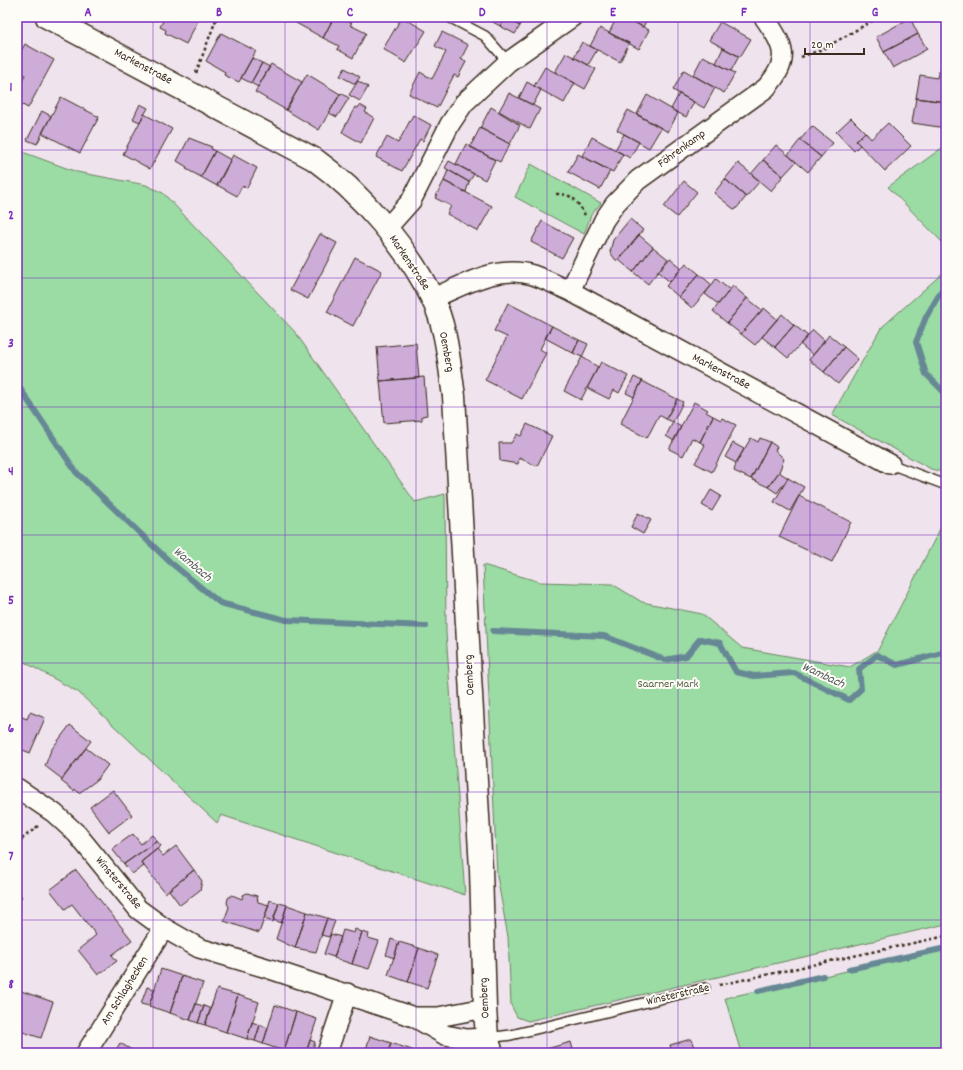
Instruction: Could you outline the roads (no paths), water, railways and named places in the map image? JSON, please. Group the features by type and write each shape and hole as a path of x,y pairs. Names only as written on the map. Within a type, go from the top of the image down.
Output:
{"street":[{"name":"Markenstraße","path":"47,17 314,159 332,172 350,189 386,229 412,263 433,298 486,276 510,271 532,275 570,291 890,464"},
{"path":"386,229 411,201 450,124 464,102 508,62 572,17"},
{"name":"Föhrenkamp","path":"570,291 597,234 615,204 638,180 766,88 777,76 782,65 782,50 778,37 764,17"},
{"name":"Oemberg","path":"433,298 445,339 454,396 481,869 484,1008 490,1045"},
{"name":"Winsterstraße","path":"17,788 54,813 77,834 138,909 164,928 200,948 347,993 414,1017 444,1035 490,1045"},
{"name":"Am Schlaghecken","path":"86,1053 164,928"},
{"path":"327,1053 347,993"},
{"name":"Winsterstraße","path":"414,1017 438,1017 484,1008"}],"lane":[{"path":"449,17 485,36 508,62"},
{"name":"Markenstraße","path":"890,464 946,485"},
{"name":"Winsterstraße","path":"490,1045 511,1035 705,988"}],"waterway":[{"path":"946,283 926,317 916,342 926,374 946,394"},
{"name":"Wambach","path":"17,384 76,472 170,562 220,603 286,620 426,626"},
{"name":"Wambach","path":"493,631 604,636 665,660 686,656 700,639 720,643 736,672 754,676 794,673 849,700 861,689 859,669 877,655 897,665 946,652"},
{"path":"849,969 946,948"},
{"path":"758,991 823,976"}],"park label":[{"name":"Saarner Mark","path":"668,684"}]}
